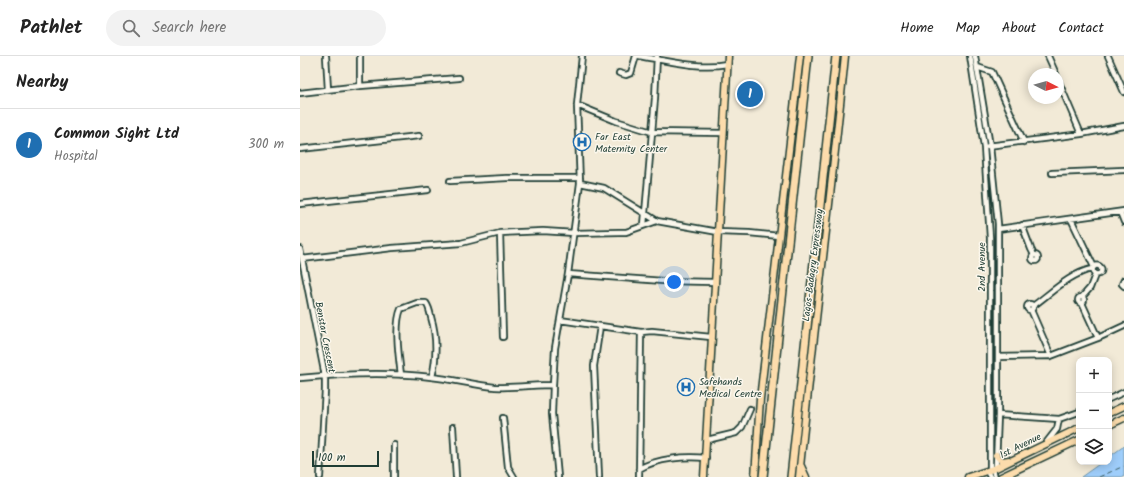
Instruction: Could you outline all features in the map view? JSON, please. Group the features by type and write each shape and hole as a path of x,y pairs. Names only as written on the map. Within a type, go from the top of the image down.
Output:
{"highway":[{"path":"764,477 808,56"},
{"name":"Lagos-Badagry Expressway","path":"791,477 836,56"}],"main road":[{"path":"704,477 728,56"},
{"path":"754,477 760,399 800,56"},
{"name":"Lagos-Badagry Expressway","path":"799,477 812,345 846,56"},
{"path":"1112,412 1124,406"},
{"path":"1112,424 1124,418"},
{"name":"1st Avenue","path":"968,477 990,472 1011,460 1077,429"},
{"name":"1st Avenue","path":"1001,477 1076,441"},
{"path":"996,455 1005,462 1011,460"},
{"path":"800,464 806,477"}],"street":[{"path":"326,56 328,90"},
{"path":"360,56 360,86"},
{"path":"558,477 552,414 555,348 568,274 580,181 577,105 582,56"},
{"path":"619,73 626,75 631,73 636,56"},
{"path":"639,56 656,57 710,66 727,64"},
{"name":"2nd Avenue","path":"970,56 984,147 991,264 990,472 995,477"},
{"name":"2nd Avenue","path":"975,56 990,146 998,229 998,415 996,465 990,472"},
{"path":"1048,56 1053,68"},
{"path":"1108,56 1124,92"},
{"path":"644,225 652,132 656,57"},
{"path":"977,67 992,72 1024,142"},
{"path":"300,93 360,86 459,78"},
{"path":"1064,94 1081,134"},
{"path":"577,105 616,121 652,132 724,133"},
{"path":"984,147 1081,134 1124,126"},
{"path":"300,149 419,136"},
{"path":"1052,172 1124,170"},
{"path":"450,181 507,178 580,181 604,188 657,220 718,232 779,236"},
{"path":"300,204 428,190"},
{"path":"998,229 1122,211 1124,222"},
{"path":"1071,219 1095,275 1090,288 1082,297 1084,302 1082,304 1098,338"},
{"path":"302,259 392,248 460,243 500,233 543,231 574,233 619,232 657,220"},
{"path":"1022,225 1034,255"},
{"path":"500,233 503,337"},
{"name":"Benstar Crescent","path":"300,249 325,376 320,477"},
{"path":"1051,356 1032,308 1062,283 1083,271 1097,266 1100,267 1102,270 1101,273 1095,275"},
{"path":"568,274 663,281 715,282"},
{"path":"1124,280 1122,284 1124,286"},
{"path":"401,375 398,322 399,312 401,309 418,303 426,303 434,327 436,342 435,366 432,377"},
{"path":"560,320 641,332 652,331 711,337"},
{"path":"599,477 594,366 600,326"},
{"path":"998,358 1051,356 1098,338 1124,326"},
{"path":"639,477 641,332"},
{"path":"300,378 325,376 401,375 432,377 496,387 553,384"},
{"path":"1112,398 1124,392"},
{"path":"707,440 736,433 742,427 750,409"},
{"path":"998,415 1059,419 1076,413"},
{"path":"503,418 508,467 514,477"},
{"path":"1046,444 1057,429 1059,419"},
{"path":"453,427 456,477"},
{"path":"394,445 394,477"},
{"path":"639,469 649,464 668,460 689,457 706,458"}],"water":[{"path":"1124,446 1124,477 1081,477 1098,465 1112,465 1112,455"}],"ferry route":[{"path":"1099,477 1124,466"}],"place":[{"name":"Common Sight Ltd","path":"750,94"},
{"name":"Far East Maternity Center","path":"582,142"},
{"name":"Safehands Medical Centre","path":"686,387"}]}
